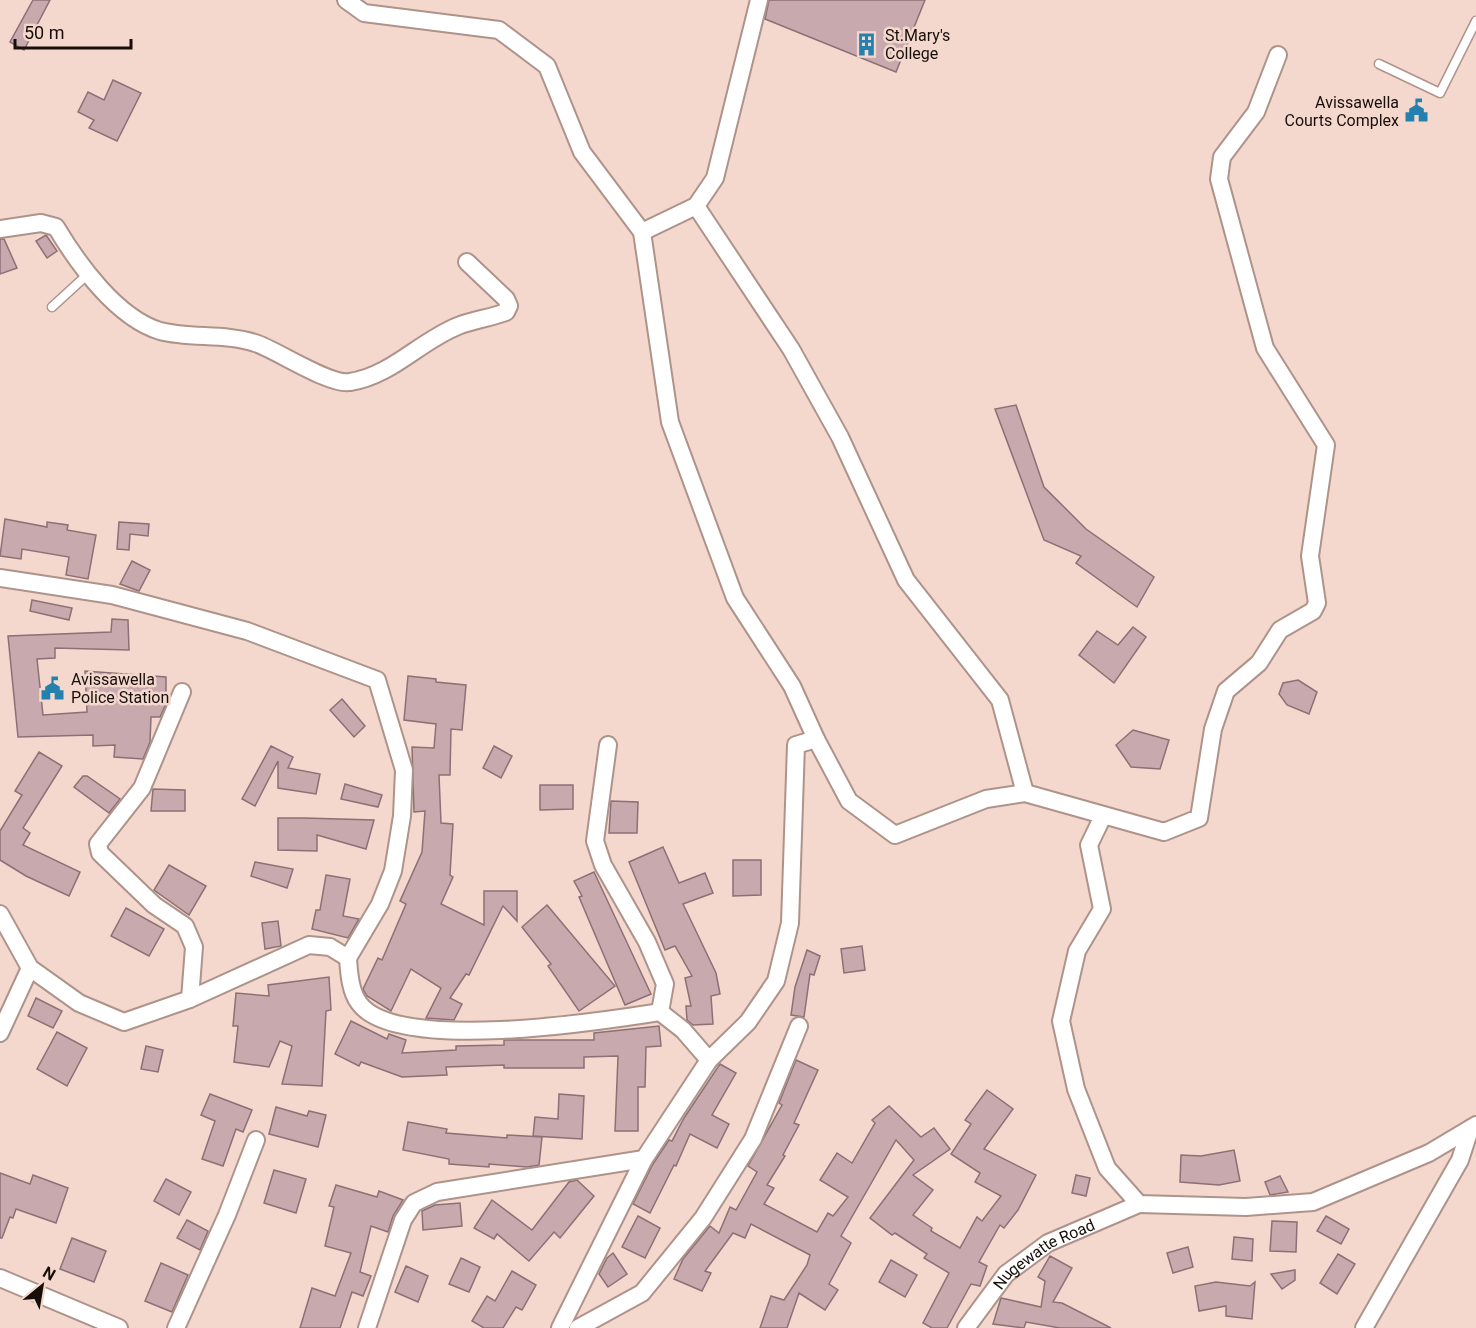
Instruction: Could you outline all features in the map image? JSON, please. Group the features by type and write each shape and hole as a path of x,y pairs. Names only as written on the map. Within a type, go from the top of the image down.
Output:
{"street":[{"path":"346,0 364,13 499,30 547,66 582,152 642,232 670,422 735,598 792,686 816,739 849,801 895,836 986,800 1025,793 1100,820 1164,832 1199,818 1214,729 1227,691 1259,663 1280,630 1313,612 1317,603 1310,556 1326,445 1265,348 1219,179 1222,158 1256,112 1278,55"},
{"path":"642,232 696,206 715,178 759,0"},
{"path":"696,206 791,349 840,437 906,580 1000,700 1025,793"},
{"path":"0,230 41,223 56,227 109,297 140,321 160,330 255,343 289,362 347,383 375,376 458,326 506,312 509,306 506,299 467,262"},
{"path":"0,578 112,595 247,631 377,681 404,770 402,816 393,871 380,904 348,958 350,979 359,1003 384,1020 411,1028 443,1031 576,1025 660,1012 683,1030 709,1059"},
{"path":"183,692 142,788 98,844 100,853 154,905 185,926 194,948 190,999"},
{"path":"560,1328 644,1158 709,1059 748,1022 776,981 790,923 796,746 816,739"},
{"path":"608,744 595,841 603,865 647,942 665,984 660,1012"},
{"path":"1100,820 1089,844 1102,909 1077,951 1061,1021 1076,1089 1107,1168 1139,1204 1246,1207 1313,1203 1429,1153 1473,1127"},
{"path":"0,914 30,968 79,1003 124,1022 190,999 309,945 330,947 348,958"},
{"path":"0,1033 30,968"},
{"path":"578,1328 642,1293 703,1218 753,1139 799,1026"},
{"path":"1364,1328 1460,1160 1473,1127"},
{"path":"176,1328 227,1215 256,1140"},
{"path":"367,1328 403,1220 414,1203 437,1192 644,1158"},
{"name":"Nugewatte Road","path":"966,1328 1006,1274 1048,1243 1139,1204"},
{"path":"0,1278 119,1328"}],"lane":[{"path":"1379,64 1440,93 1476,21"},
{"path":"52,307 89,273"}],"building":[{"path":"33,0 50,0 24,50 10,42"},
{"name":"St.Mary's College","path":"769,0 925,0 896,72 765,19"},
{"path":"113,80 141,93 117,141 89,128 94,120 78,112 88,92 104,100"},
{"path":"46,235 57,251 47,258 36,241"},
{"path":"0,239 4,239 17,268 0,274"},
{"path":"1016,405 1044,487 1086,529 1154,577 1137,607 1076,563 1081,556 1044,540 995,409"},
{"path":"5,519 47,527 47,522 68,525 67,530 96,535 88,579 66,575 69,557 22,549 21,559 0,556"},
{"path":"119,522 149,524 148,536 130,534 129,550 117,549"},
{"path":"132,561 150,570 139,591 120,584"},
{"path":"32,600 72,608 69,620 30,611"},
{"path":"112,619 128,620 129,650 55,648 55,658 37,659 43,715 87,712 85,671 166,677 166,704 160,717 151,717 150,742 143,759 114,757 115,745 93,746 93,735 18,737 8,636 111,632"},
{"path":"1133,627 1146,637 1114,683 1079,655 1097,631 1118,645"},
{"path":"408,676 466,685 462,730 451,729 450,775 439,775 441,823 453,824 450,875 453,877 441,904 484,925 484,891 517,891 517,921 503,906 469,975 466,974 450,998 462,1004 454,1020 426,1018 441,988 411,969 391,1011 367,996 363,989 378,958 382,960 406,904 400,901 422,852 425,811 414,812 412,747 434,748 436,724 404,720"},
{"path":"1298,680 1317,692 1309,714 1287,705 1279,694 1283,683"},
{"path":"342,699 365,726 354,737 330,710"},
{"path":"1133,730 1169,740 1160,769 1131,767 1116,745"},
{"path":"271,746 293,757 288,768 320,774 316,794 278,788 278,761 255,806 242,799"},
{"path":"494,746 512,756 501,778 483,768"},
{"path":"39,752 62,766 23,828 30,833 23,845 80,872 69,896 26,876 0,860 0,831 22,795 15,791"},
{"path":"83,776 87,776 120,799 109,813 74,787"},
{"path":"345,784 382,795 378,807 341,799"},
{"path":"540,785 573,785 573,809 540,810"},
{"path":"153,789 185,790 185,811 151,811"},
{"path":"611,801 638,802 637,833 609,833"},
{"path":"278,818 374,820 366,849 317,835 317,851 278,850"},
{"path":"663,847 679,883 705,873 713,893 683,904 716,973 720,994 711,996 713,1024 693,1025 687,1020 686,1006 691,1006 685,978 692,976 675,946 665,950 629,862"},
{"path":"733,860 761,860 761,895 733,896"},
{"path":"255,862 293,869 287,888 251,876"},
{"path":"169,865 206,886 189,915 154,890"},
{"path":"594,872 651,994 625,1005 574,881"},
{"path":"326,875 350,879 343,916 359,919 348,938 312,929 316,910 320,910"},
{"path":"547,905 615,986 579,1011 548,966 551,964 522,927"},
{"path":"126,908 164,929 149,956 111,936"},
{"path":"278,921 281,946 265,949 262,923"},
{"path":"862,946 865,970 844,973 841,949"},
{"path":"807,950 820,956 814,975 810,974 804,1017 791,1015 795,987"},
{"path":"329,977 331,1010 326,1011 322,1086 282,1084 292,1046 280,1041 269,1067 234,1062 238,1026 233,1026 236,993 269,996 268,985"},
{"path":"36,998 62,1011 53,1028 28,1016"},
{"path":"351,1021 387,1039 389,1034 406,1040 402,1053 456,1050 456,1046 504,1045 504,1040 594,1040 594,1033 659,1026 661,1046 646,1047 645,1087 638,1087 638,1131 615,1131 618,1056 584,1057 584,1068 504,1068 504,1065 446,1067 447,1075 402,1077 361,1062 359,1066 335,1054"},
{"path":"57,1032 87,1048 67,1086 37,1069"},
{"path":"146,1046 163,1050 158,1072 141,1069"},
{"path":"796,1060 818,1070 794,1123 799,1125 783,1155 785,1156 767,1185 774,1188 764,1204 817,1232 828,1213 833,1216 848,1197 820,1180 837,1153 852,1163 875,1123 872,1120 889,1106 921,1137 934,1128 950,1149 913,1175 933,1190 913,1215 932,1228 931,1231 960,1248 977,1217 982,1221 1001,1196 975,1182 980,1173 951,1154 971,1124 965,1120 987,1090 1013,1109 984,1149 1036,1175 1018,1210 1004,1228 1000,1225 979,1262 987,1266 980,1286 971,1284 947,1328 932,1328 923,1323 949,1273 924,1258 927,1254 895,1233 892,1235 870,1218 914,1160 896,1140 841,1236 851,1243 829,1284 838,1290 825,1310 799,1293 787,1328 760,1328 771,1296 784,1300 807,1265 810,1255 751,1224 745,1238 733,1233 705,1271 711,1273 702,1291 674,1279 683,1259 710,1226 719,1233 730,1207 736,1210 757,1172 748,1166 782,1105 779,1103"},
{"path":"720,1064 736,1073 712,1115 729,1124 717,1148 690,1134 676,1166 674,1165 650,1213 633,1204 653,1164 669,1140 672,1141 684,1118"},
{"path":"210,1094 252,1110 243,1132 236,1129 223,1166 202,1159 215,1121 201,1115"},
{"path":"559,1094 584,1096 582,1139 533,1136 535,1117 558,1119"},
{"path":"276,1107 307,1116 309,1111 326,1115 318,1147 269,1134"},
{"path":"408,1122 447,1129 446,1133 507,1138 507,1135 542,1137 539,1165 527,1167 489,1164 489,1167 449,1164 449,1159 403,1150"},
{"path":"1234,1150 1240,1181 1219,1185 1180,1182 1181,1155 1201,1156"},
{"path":"274,1170 306,1179 296,1213 264,1203"},
{"path":"0,1173 30,1184 33,1175 68,1188 56,1223 16,1209 0,1238"},
{"path":"1076,1175 1090,1178 1086,1196 1072,1193"},
{"path":"1280,1176 1288,1192 1270,1195 1265,1182"},
{"path":"166,1179 191,1192 179,1215 154,1201"},
{"path":"577,1180 594,1196 560,1238 554,1232 529,1261 497,1234 494,1239 474,1228 492,1200 532,1230 569,1182"},
{"path":"336,1185 377,1197 379,1191 403,1200 393,1216 388,1232 371,1226 360,1272 371,1276 363,1296 352,1292 340,1328 300,1328 312,1288 335,1296 351,1253 325,1246 334,1207 329,1206"},
{"path":"460,1203 462,1226 423,1230 422,1211 435,1205"},
{"path":"638,1216 660,1228 645,1258 622,1247"},
{"path":"1326,1216 1349,1229 1341,1244 1317,1231"},
{"path":"187,1220 208,1231 200,1250 177,1238"},
{"path":"1272,1221 1297,1222 1296,1252 1270,1251"},
{"path":"1234,1237 1253,1239 1252,1261 1232,1259"},
{"path":"72,1238 106,1251 94,1282 60,1269"},
{"path":"1188,1247 1193,1267 1173,1273 1167,1253"},
{"path":"613,1253 627,1274 608,1287 599,1274 607,1258"},
{"path":"1338,1254 1355,1264 1337,1294 1320,1283"},
{"path":"1050,1256 1072,1268 1053,1302 1062,1303 1111,1328 1060,1328 1026,1322 1024,1328 993,1324 1001,1298 1041,1307 1045,1281 1038,1277"},
{"path":"461,1258 480,1267 469,1292 449,1284"},
{"path":"891,1260 917,1275 905,1297 879,1282"},
{"path":"161,1263 188,1275 172,1312 145,1301"},
{"path":"406,1266 428,1276 418,1302 395,1292"},
{"path":"1295,1270 1295,1280 1282,1289 1271,1274"},
{"path":"512,1271 536,1285 522,1310 516,1307 503,1328 484,1328 472,1321 487,1296 495,1301"},
{"path":"1216,1282 1250,1286 1255,1282 1252,1319 1226,1316 1226,1306 1199,1311 1195,1286"}],"place":[{"name":"St.Mary's College","path":"867,44"},
{"name":"Avissawella Courts Complex","path":"1417,111"},
{"name":"Avissawella Police Station","path":"53,688"}]}
